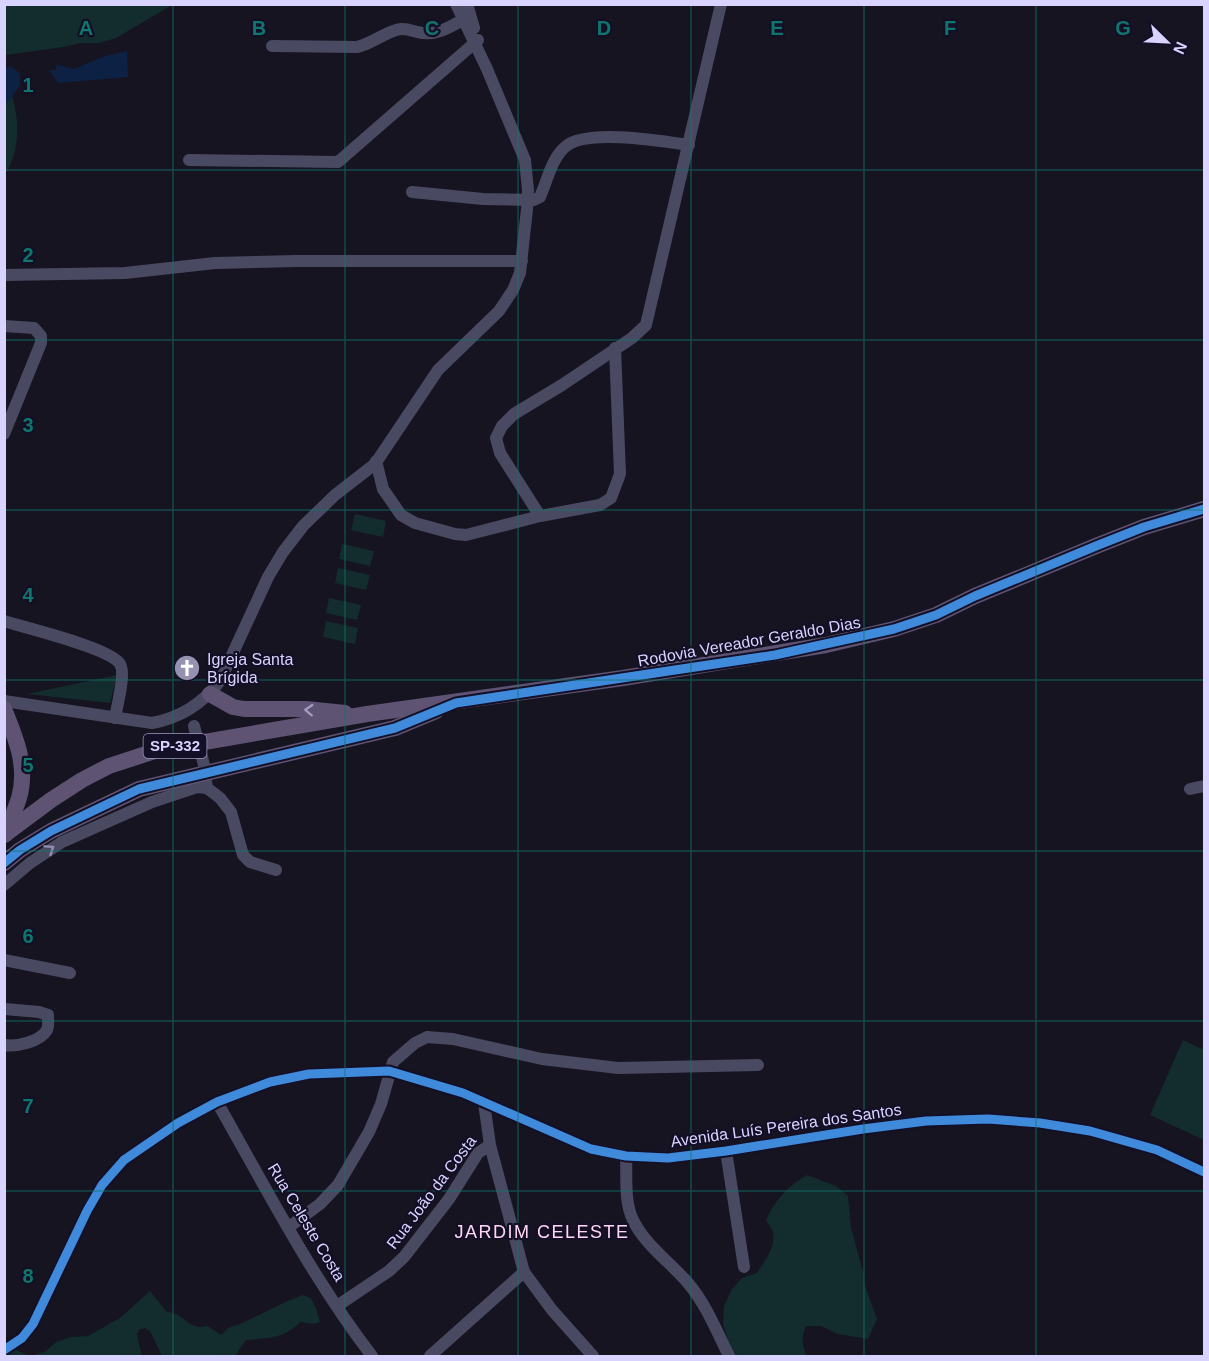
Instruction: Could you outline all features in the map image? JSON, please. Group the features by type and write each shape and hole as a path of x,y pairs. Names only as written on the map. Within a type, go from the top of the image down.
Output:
{"main road":[{"name":"Rodovia Vereador Geraldo Dias","path":"5,835 82,780 109,766 140,755 216,739 367,714 456,703 774,655 894,629 936,615 975,596 1144,527 1204,509"},
{"path":"210,694 244,709 306,709 367,714"},
{"path":"4,863 51,831 139,789 395,728 456,703"},
{"path":"4,709 20,753 22,770 19,799 5,835"}],"street":[{"path":"4,701 152,723 188,710 210,694 220,681 268,577 283,552 303,526 335,495 376,461 438,370 499,310 513,290 522,261 528,200 525,160 476,42 456,4"},
{"path":"467,4 476,42"},
{"path":"540,516 500,453 496,438 502,426 514,414 632,338 646,325 721,4"},
{"path":"272,46 357,47 399,29 424,34 443,31 463,20"},
{"path":"189,160 338,162 476,42"},
{"path":"412,192 483,199 537,200 558,154 566,145 575,140 598,137 689,145"},
{"path":"4,275 125,273 215,263 522,261"},
{"path":"4,326 34,328 40,336 41,343 4,434"},
{"path":"376,461 383,489 401,515 415,523 454,534 466,535 540,516 600,505 611,498 620,474 615,348"},
{"path":"359,477 383,489"},
{"path":"4,621 99,649 114,656 121,665 122,675 115,718"},
{"path":"188,710 205,775 231,812 243,855 250,862 276,870"},
{"path":"4,885 30,863 62,842 152,802 197,787 205,775"},
{"path":"1190,789 1204,786"},
{"path":"4,960 70,973"},
{"path":"4,1045 13,1046 30,1041 43,1035 48,1028 48,1015 5,1009"},
{"path":"289,1227 320,1204 338,1185 369,1132 381,1104 393,1062 415,1043 427,1037 453,1039 542,1059 618,1068 758,1065"},
{"name":"Avenida Luís Pereira dos Santos","path":"4,1350 22,1338 33,1324 83,1218 124,1160 178,1123 217,1102 244,1090 288,1077 333,1072 389,1071 434,1083 591,1149 626,1156 668,1158 926,1121 988,1119 1040,1123 1090,1131 1157,1150 1204,1172"},
{"name":"Rua Celeste Costa","path":"217,1102 337,1306 372,1356"},
{"name":"Rua João da Costa","path":"337,1306 404,1257 449,1199 478,1153 490,1145 484,1103"},
{"path":"490,1145 524,1272 552,1310 593,1356"},
{"path":"726,1151 744,1267"},
{"path":"626,1156 627,1190 633,1221 659,1254 689,1284 702,1303 729,1356"},
{"path":"430,1356 524,1272"}],"green space":[{"path":"5,5 172,5 116,38 99,43 81,43 5,55"},
{"path":"5,91 11,93 14,103 17,135 14,156 5,174"},
{"path":"355,514 386,521 383,537 351,530"},
{"path":"342,544 374,551 370,566 339,559"},
{"path":"338,568 370,575 366,590 335,583"},
{"path":"329,598 361,605 357,620 326,613"},
{"path":"326,621 358,628 355,644 323,637"},
{"path":"117,675 110,703 27,694"},
{"path":"1183,1040 1204,1050 1204,1140 1150,1115"},
{"path":"807,1175 836,1186 848,1196 851,1228 864,1275 864,1283 877,1319 868,1339 838,1334 821,1326 806,1326 803,1341 807,1356 733,1356 723,1324 724,1306 732,1289 742,1278 757,1273 769,1254 773,1238 772,1230 766,1220 774,1206 788,1189"},
{"path":"150,1291 166,1311 198,1327 208,1326 221,1335 228,1328 303,1295 311,1298 320,1322 314,1324 300,1322 282,1335 246,1340 235,1356 162,1356 150,1331 145,1328 139,1330 137,1336 142,1356 29,1356 45,1352 56,1342 70,1337 88,1336 120,1318"},
{"path":"12,1348 29,1356 5,1356 5,1353"}],"water":[{"path":"127,51 128,77 58,83 49,70 57,70 55,64 74,69 105,56"},
{"path":"10,66 20,73 20,86 5,105 5,68"}],"cycle path":[{"path":"4,863 51,831 139,789 395,728 456,703 775,655 894,629 936,615 975,596 1144,527 1204,509"},
{"path":"4,1350 22,1338 33,1324 87,1211 102,1185 124,1160 178,1123 217,1102 270,1082 309,1074 389,1071 463,1093 591,1149 626,1156 668,1158 926,1121 988,1119 1040,1123 1090,1131 1157,1150 1204,1172"}],"place":[{"name":"Igreja Santa Brígida","path":"187,668"}],"district":[{"name":"JARDIM CELESTE","path":"542,1232"}]}
